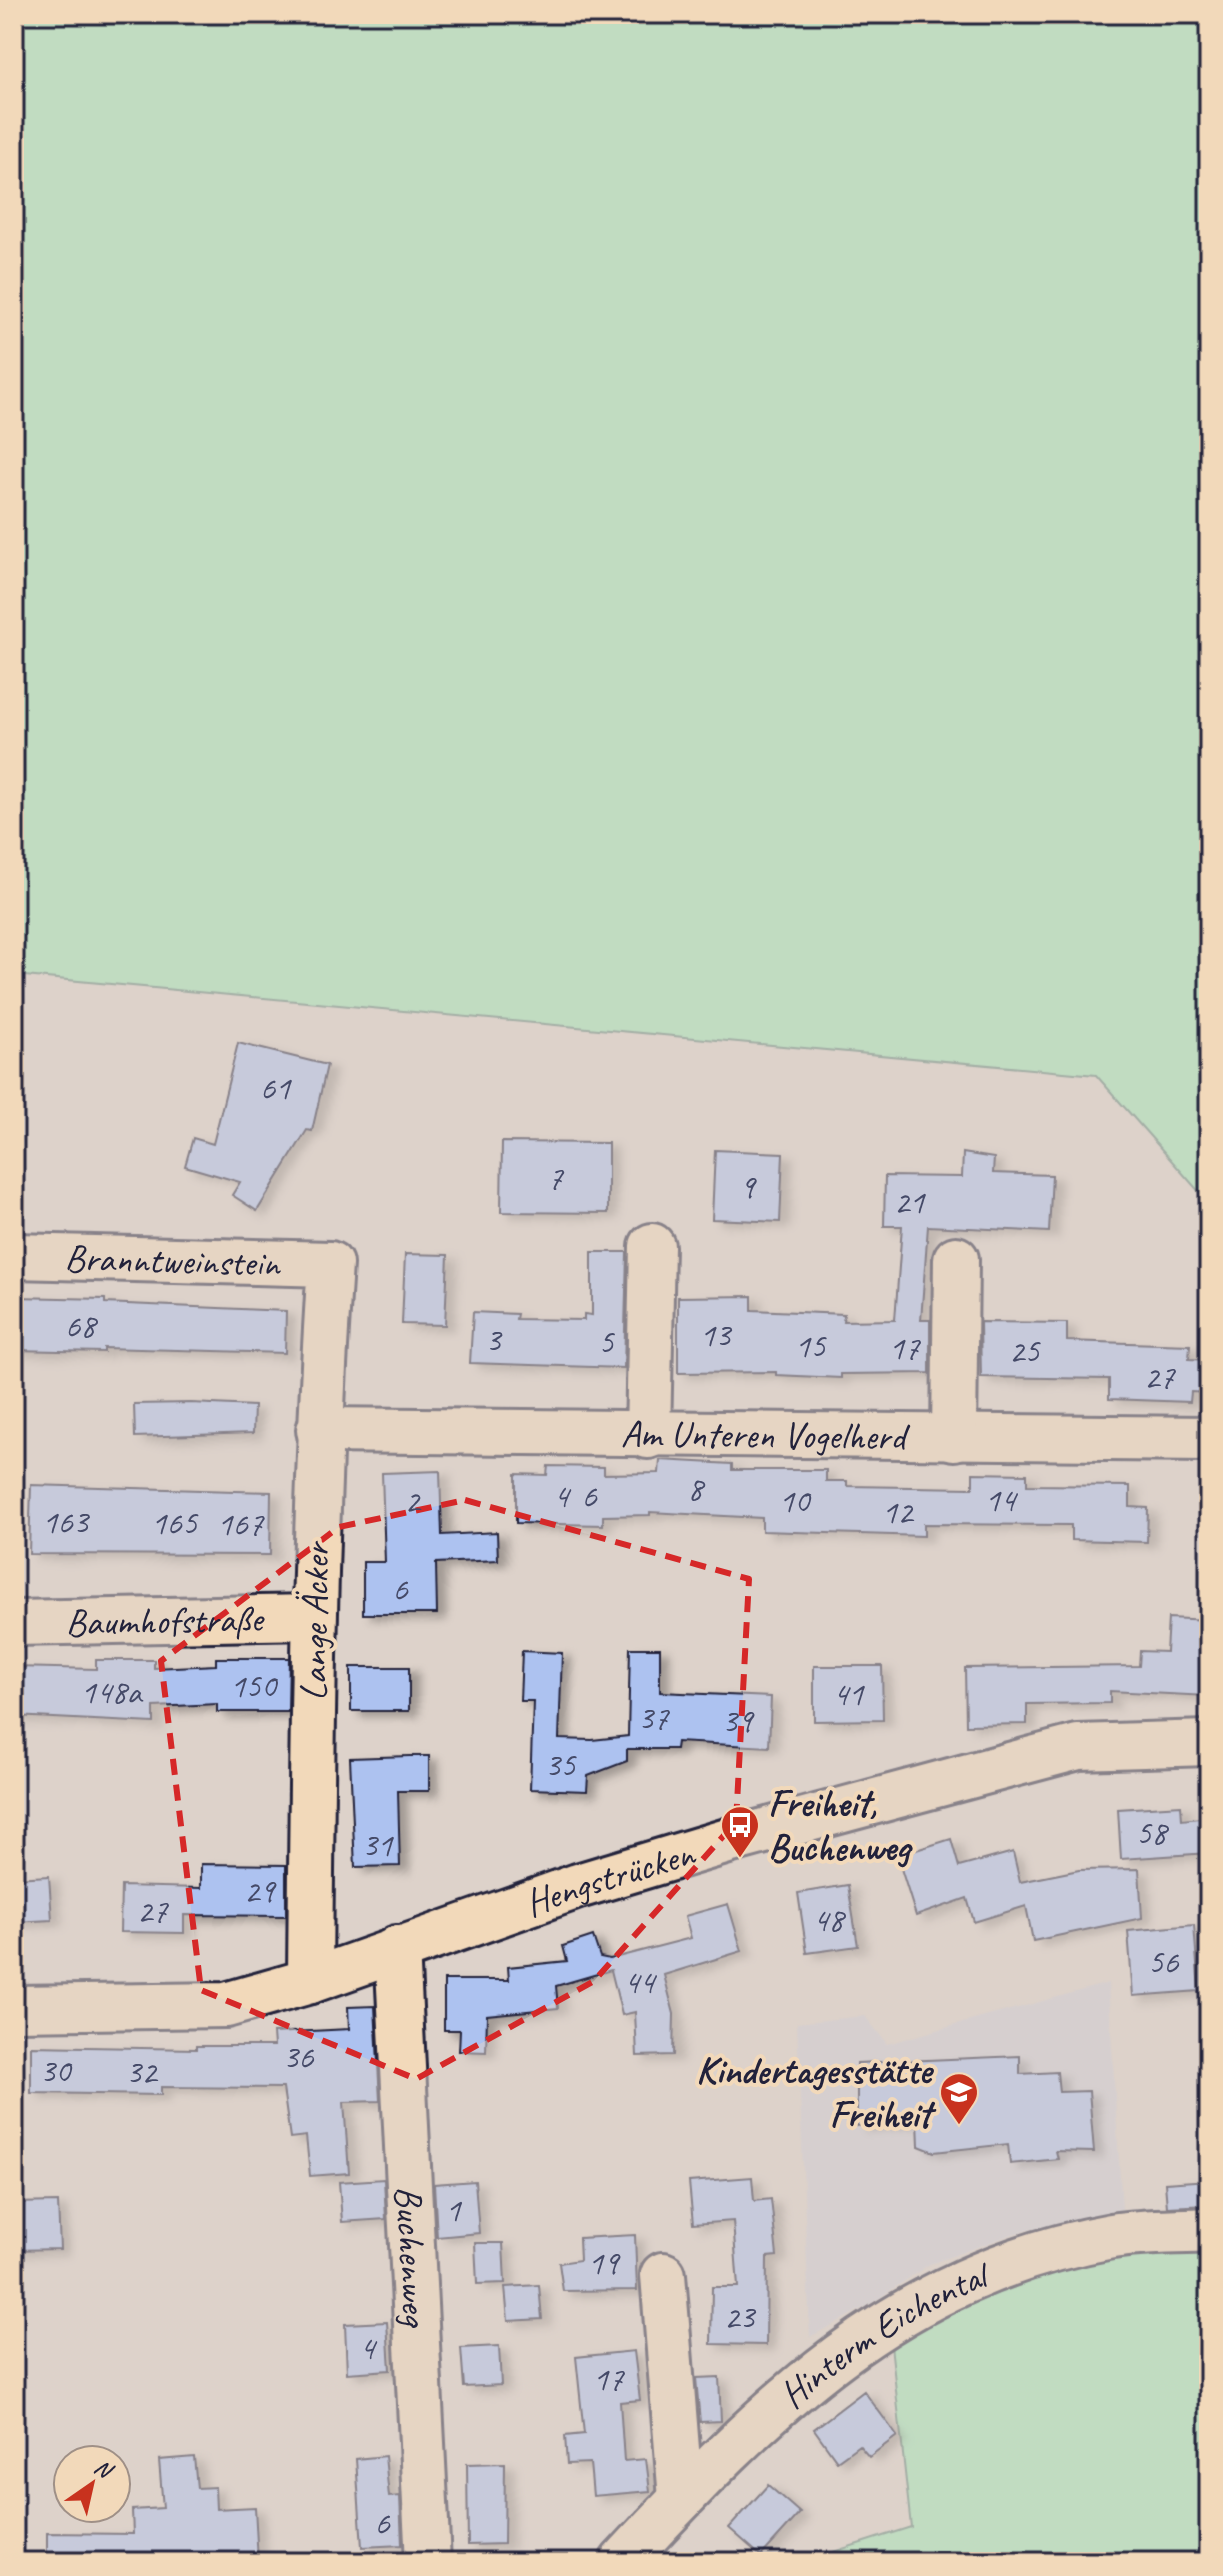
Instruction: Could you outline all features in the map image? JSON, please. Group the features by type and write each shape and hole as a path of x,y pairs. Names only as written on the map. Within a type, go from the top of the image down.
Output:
{"street":[{"path":"648,1436 652,1246"},
{"name":"Branntweinstein","path":"14,1256 330,1264"},
{"path":"954,1438 956,1259"},
{"name":"Lange Äcker","path":"310,1981 313,1617 319,1430 330,1264"},
{"name":"Am Unteren Vogelherd","path":"319,1430 648,1436 1209,1439"},
{"name":"Baumhofstraße","path":"14,1623 313,1617"},
{"name":"Hengstrücken","path":"14,2008 226,2005 310,1981 578,1886 731,1840 1078,1747 1209,1743"},
{"name":"Buchenweg","path":"397,1948 428,2562"},
{"name":"Hinterm Eichental","path":"622,2562 774,2405 851,2347 937,2293 1002,2266 1109,2237 1209,2230"},
{"path":"663,2275 681,2499"}],"highlighted area":[{"path":"465,1500 749,1579 736,1822 594,1981 416,2079 201,1990 161,1661 339,1527"}],"shaded area":[{"name":"Kindertagesstätte Freiheit","path":"1108,1983 1122,2209 1016,2233 930,2264 869,2305 810,2337 797,2023 865,2016 887,2044"}],"green space":[{"path":"14,14 1209,14 1209,1203 1096,1075 14,975"},
{"path":"1207,2241 1209,2562 802,2562 911,2527 890,2336 1030,2269"}],"building":[{"path":"238,1043 327,1065 312,1131 307,1130 257,1211 232,1195 240,1182 185,1166 193,1138 213,1144"},
{"path":"502,1142 608,1143 608,1213 501,1212"},
{"path":"715,1150 783,1153 780,1222 712,1219"},
{"path":"963,1153 994,1158 993,1173 1052,1175 1049,1232 928,1226 921,1320 930,1320 930,1373 841,1374 841,1378 776,1375 776,1372 678,1373 678,1297 752,1296 752,1310 844,1314 843,1321 895,1320 902,1226 884,1226 885,1176 962,1177"},
{"path":"592,1252 627,1252 624,1368 470,1363 473,1312 517,1314 516,1319 584,1320 584,1314 592,1315"},
{"path":"405,1254 448,1255 445,1325 402,1324"},
{"path":"14,1297 105,1299 105,1303 286,1311 285,1353 104,1348 104,1352 14,1350"},
{"path":"980,1322 1067,1323 1067,1341 1190,1345 1189,1359 1209,1360 1209,1393 1191,1392 1190,1402 1109,1399 1109,1379 981,1377"},
{"path":"134,1404 254,1406 253,1433 135,1437"},
{"path":"660,1460 732,1464 732,1470 826,1470 826,1481 847,1481 847,1486 973,1488 973,1473 1027,1474 1027,1485 1130,1486 1130,1507 1148,1508 1147,1542 1071,1540 1071,1525 924,1524 924,1536 762,1531 762,1518 650,1512 650,1515 603,1516 603,1525 516,1523 516,1474 547,1475 548,1466 604,1467 604,1474 659,1473"},
{"path":"440,1471 442,1535 497,1532 498,1560 436,1563 437,1614 363,1614 363,1562 385,1562 382,1473"},
{"path":"31,1485 271,1492 270,1555 29,1554"},
{"path":"1168,1618 1209,1620 1208,1696 1110,1691 1110,1703 1027,1704 1027,1724 966,1725 965,1668 1139,1666 1140,1651 1166,1652"},
{"path":"630,1648 660,1648 660,1692 771,1697 769,1747 677,1742 676,1749 627,1749 627,1761 588,1776 587,1791 530,1789 533,1701 520,1701 522,1651 562,1653 559,1739 592,1740 628,1736"},
{"path":"216,1658 289,1658 288,1712 217,1712 217,1704 154,1707 154,1723 14,1716 14,1667 96,1669 96,1660 154,1660 154,1668 216,1665"},
{"path":"814,1666 882,1666 883,1720 814,1721"},
{"path":"351,1667 409,1667 409,1711 351,1711"},
{"path":"429,1756 429,1791 398,1791 400,1866 355,1867 350,1758"},
{"path":"1181,1805 1182,1820 1209,1817 1209,1853 1121,1859 1118,1809"},
{"path":"951,1839 959,1867 1013,1852 1020,1882 1079,1870 1139,1869 1142,1918 1033,1941 1026,1906 974,1922 967,1898 916,1916 897,1856"},
{"path":"201,1864 286,1865 286,1916 184,1915 184,1933 120,1932 121,1886 201,1888"},
{"path":"49,1876 52,1920 14,1922 14,1878"},
{"path":"848,1885 858,1946 807,1953 798,1893"},
{"path":"728,1904 742,1951 664,1975 674,2014 673,2055 637,2056 635,2012 622,2015 611,1970 556,1986 558,2008 487,2015 486,2052 459,2051 460,2030 444,2030 444,1980 509,1980 508,1967 567,1961 563,1946 593,1936 600,1957 610,1959 691,1938 685,1916"},
{"path":"1194,1925 1199,1991 1133,1996 1128,1931"},
{"path":"375,2006 380,2101 344,2102 349,2173 310,2176 306,2136 290,2138 283,2088 161,2087 161,2095 31,2093 31,2046 196,2049 196,2046 274,2046 273,2033 349,2029 348,2007"},
{"path":"1020,2056 1020,2074 1057,2072 1059,2092 1089,2091 1094,2152 1056,2151 1058,2159 1010,2164 1008,2144 934,2152 919,2146 918,2120 857,2126 857,2063"},
{"path":"752,2177 754,2201 771,2199 777,2256 767,2257 766,2345 711,2344 712,2287 738,2287 733,2221 693,2224 689,2182"},
{"path":"384,2179 386,2219 342,2222 339,2182"},
{"path":"1209,2180 1209,2205 1167,2207 1165,2183"},
{"path":"475,2181 479,2233 437,2237 434,2184"},
{"path":"58,2202 60,2249 14,2250 14,2203"},
{"path":"635,2235 637,2290 563,2291 559,2263 580,2260 579,2238"},
{"path":"475,2243 503,2243 505,2283 477,2284"},
{"path":"539,2285 542,2319 508,2321 505,2287"},
{"path":"387,2322 390,2370 347,2373 345,2324"},
{"path":"499,2346 501,2385 464,2387 461,2348"},
{"path":"634,2351 640,2400 620,2402 624,2461 646,2459 650,2491 593,2496 590,2463 567,2464 565,2436 584,2434 576,2357"},
{"path":"719,2377 721,2421 700,2422 696,2378"},
{"path":"864,2391 897,2436 869,2457 859,2445 837,2461 814,2429"},
{"path":"385,2456 389,2497 400,2496 402,2545 362,2547 356,2459"},
{"path":"194,2457 197,2488 215,2487 216,2509 255,2507 258,2562 47,2562 47,2533 133,2534 132,2510 163,2508 159,2460"},
{"path":"505,2463 504,2544 468,2545 467,2464"},
{"path":"768,2485 800,2513 761,2556 729,2528"}],"place":[{"name":"Freiheit, Buchenweg","path":"740,1859"},
{"name":"Kindertagesstätte Freiheit","path":"959,2126"}]}
